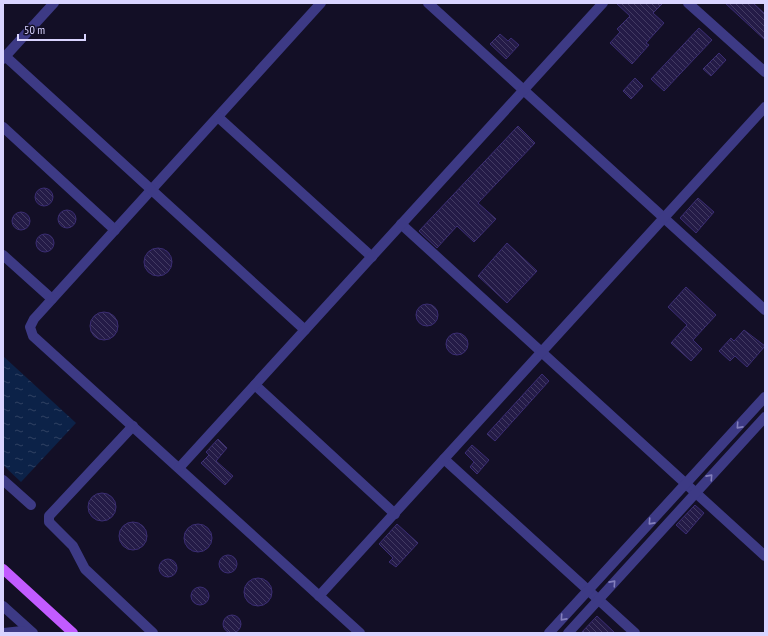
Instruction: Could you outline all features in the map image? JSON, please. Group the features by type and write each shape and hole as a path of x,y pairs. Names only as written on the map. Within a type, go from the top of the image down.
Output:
{"main road":[{"path":"3,569 73,633"}],"street":[{"path":"54,3 4,58 305,330"},
{"path":"321,3 52,299 31,323 31,332 33,336 360,633"},
{"path":"428,3 765,310"},
{"path":"179,468 603,3"},
{"path":"688,3 765,72"},
{"path":"319,596 765,108"},
{"path":"218,116 372,257"},
{"path":"3,127 115,230"},
{"path":"401,224 765,556"},
{"path":"5,261 52,299"},
{"path":"255,385 395,514"},
{"path":"549,633 765,397"},
{"path":"568,633 765,417"},
{"path":"133,426 49,516 49,522 73,546 84,569 153,633"},
{"path":"444,459 635,633"},
{"path":"3,480 31,505"},
{"path":"3,606 25,630"},
{"path":"4,633 25,630"}],"water":[{"path":"3,356 76,423 21,482 3,465"}],"building":[{"path":"616,3 663,3 653,13 664,23 646,43 649,45 632,64 610,43 620,32 617,29 630,16"},
{"path":"725,3 753,3 765,14 765,40"},
{"path":"699,28 712,40 664,91 651,79"},
{"path":"500,34 508,41 511,38 519,45 506,59 490,44"},
{"path":"719,53 726,60 711,76 703,69"},
{"path":"635,78 643,86 631,99 623,91"},
{"path":"518,126 535,143 478,203 496,219 474,242 457,226 437,248 419,231"},
{"path":"44,188 50,191 53,197 50,203 44,206 38,203 35,197 38,191"},
{"path":"698,198 714,212 696,233 680,218"},
{"path":"67,210 73,213 76,219 73,225 67,228 61,225 58,219 61,213"},
{"path":"21,212 27,215 30,221 27,227 21,230 15,227 12,221 15,215"},
{"path":"45,234 51,237 54,243 51,249 45,252 39,249 36,243 39,237"},
{"path":"507,243 537,271 507,303 478,276"},
{"path":"158,248 168,252 172,262 168,272 158,276 148,272 144,262 148,252"},
{"path":"686,287 716,315 693,340 702,349 691,361 671,343 687,325 668,307"},
{"path":"427,304 435,307 438,315 435,323 427,326 419,323 416,315 419,307"},
{"path":"104,312 114,316 118,326 114,336 104,340 94,336 90,326 94,316"},
{"path":"744,330 765,346 747,367 735,356 730,361 719,351 731,338 734,341"},
{"path":"457,333 465,336 468,344 465,352 457,355 449,352 446,344 449,336"},
{"path":"542,374 549,381 495,441 487,434"},
{"path":"218,439 227,448 216,461 233,476 225,485 201,463 209,455 206,452"},
{"path":"472,445 489,460 477,474 470,467 474,462 465,453"},
{"path":"102,493 112,497 116,507 112,517 102,521 92,517 88,507 92,497"},
{"path":"695,505 704,513 686,534 676,525"},
{"path":"133,522 143,526 147,536 143,546 133,550 123,546 119,536 123,526"},
{"path":"198,524 208,528 212,538 208,548 198,552 188,548 184,538 188,528"},
{"path":"397,524 418,543 396,567 389,562 393,558 379,544"},
{"path":"228,555 232,556 236,560 236,568 232,572 228,573 224,572 220,568 219,564 220,560 224,556"},
{"path":"168,559 175,561 177,568 175,575 168,577 161,575 159,568 161,561"},
{"path":"258,578 268,582 272,592 268,602 258,606 248,602 244,592 248,582"},
{"path":"200,587 204,588 208,592 208,600 204,604 200,605 196,604 192,600 191,596 192,592 196,588"},
{"path":"232,615 236,616 240,620 240,628 236,632 232,633 228,632 224,628 223,624 224,620 228,616"},
{"path":"597,616 615,633 581,633"}]}
